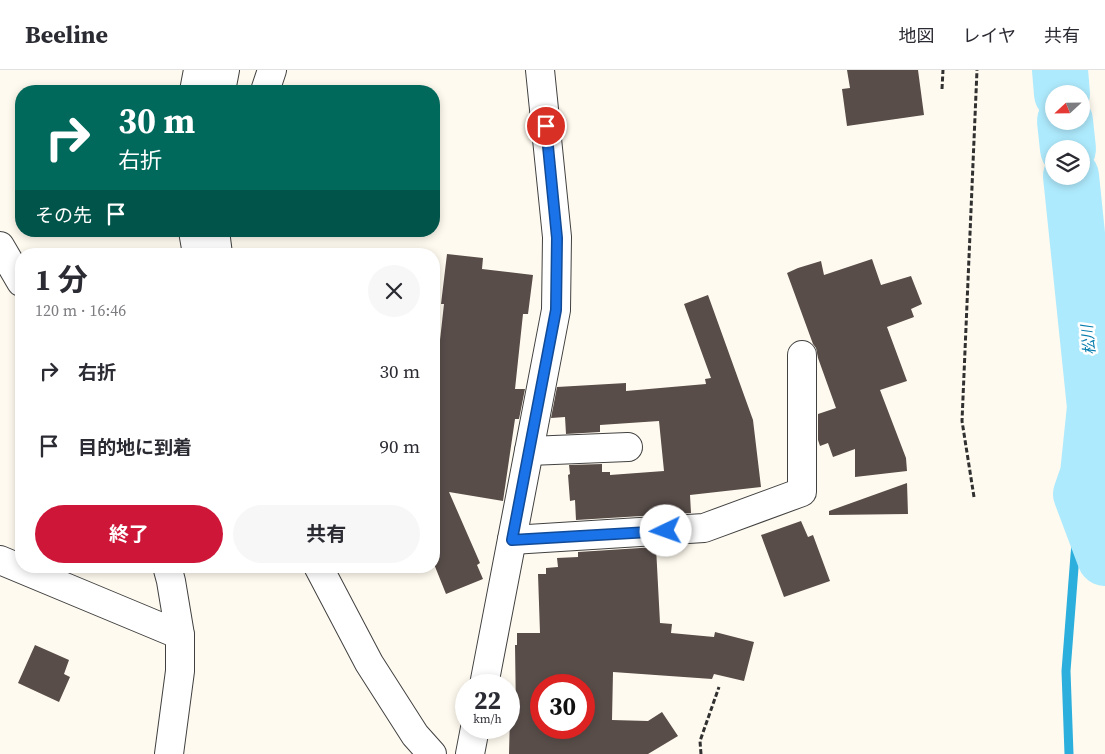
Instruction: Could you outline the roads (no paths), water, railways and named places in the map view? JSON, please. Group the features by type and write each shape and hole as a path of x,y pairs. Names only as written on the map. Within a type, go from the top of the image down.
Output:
{"street":[{"path":"195,85 198,70"},
{"path":"222,85 225,70"},
{"path":"267,85 272,70"},
{"path":"486,674 556,310 557,238 540,70"},
{"path":"0,246 15,272"},
{"path":"512,540 704,528 802,492 802,355"},
{"path":"529,451 628,447"},
{"path":"0,560 15,566"},
{"path":"31,573 180,635"},
{"path":"169,573 180,635 180,671 169,754"},
{"path":"322,573 369,663 415,735 432,754"},
{"path":"470,754 473,739"}],"waterway":[{"name":"松川","path":"1060,70 1061,85"},
{"name":"松川","path":"1066,130 1067,140"},
{"name":"松川","path":"1072,185 1095,407 1088,474 1081,494 1105,558"},
{"path":"1069,754 1066,671 1081,494"}]}
